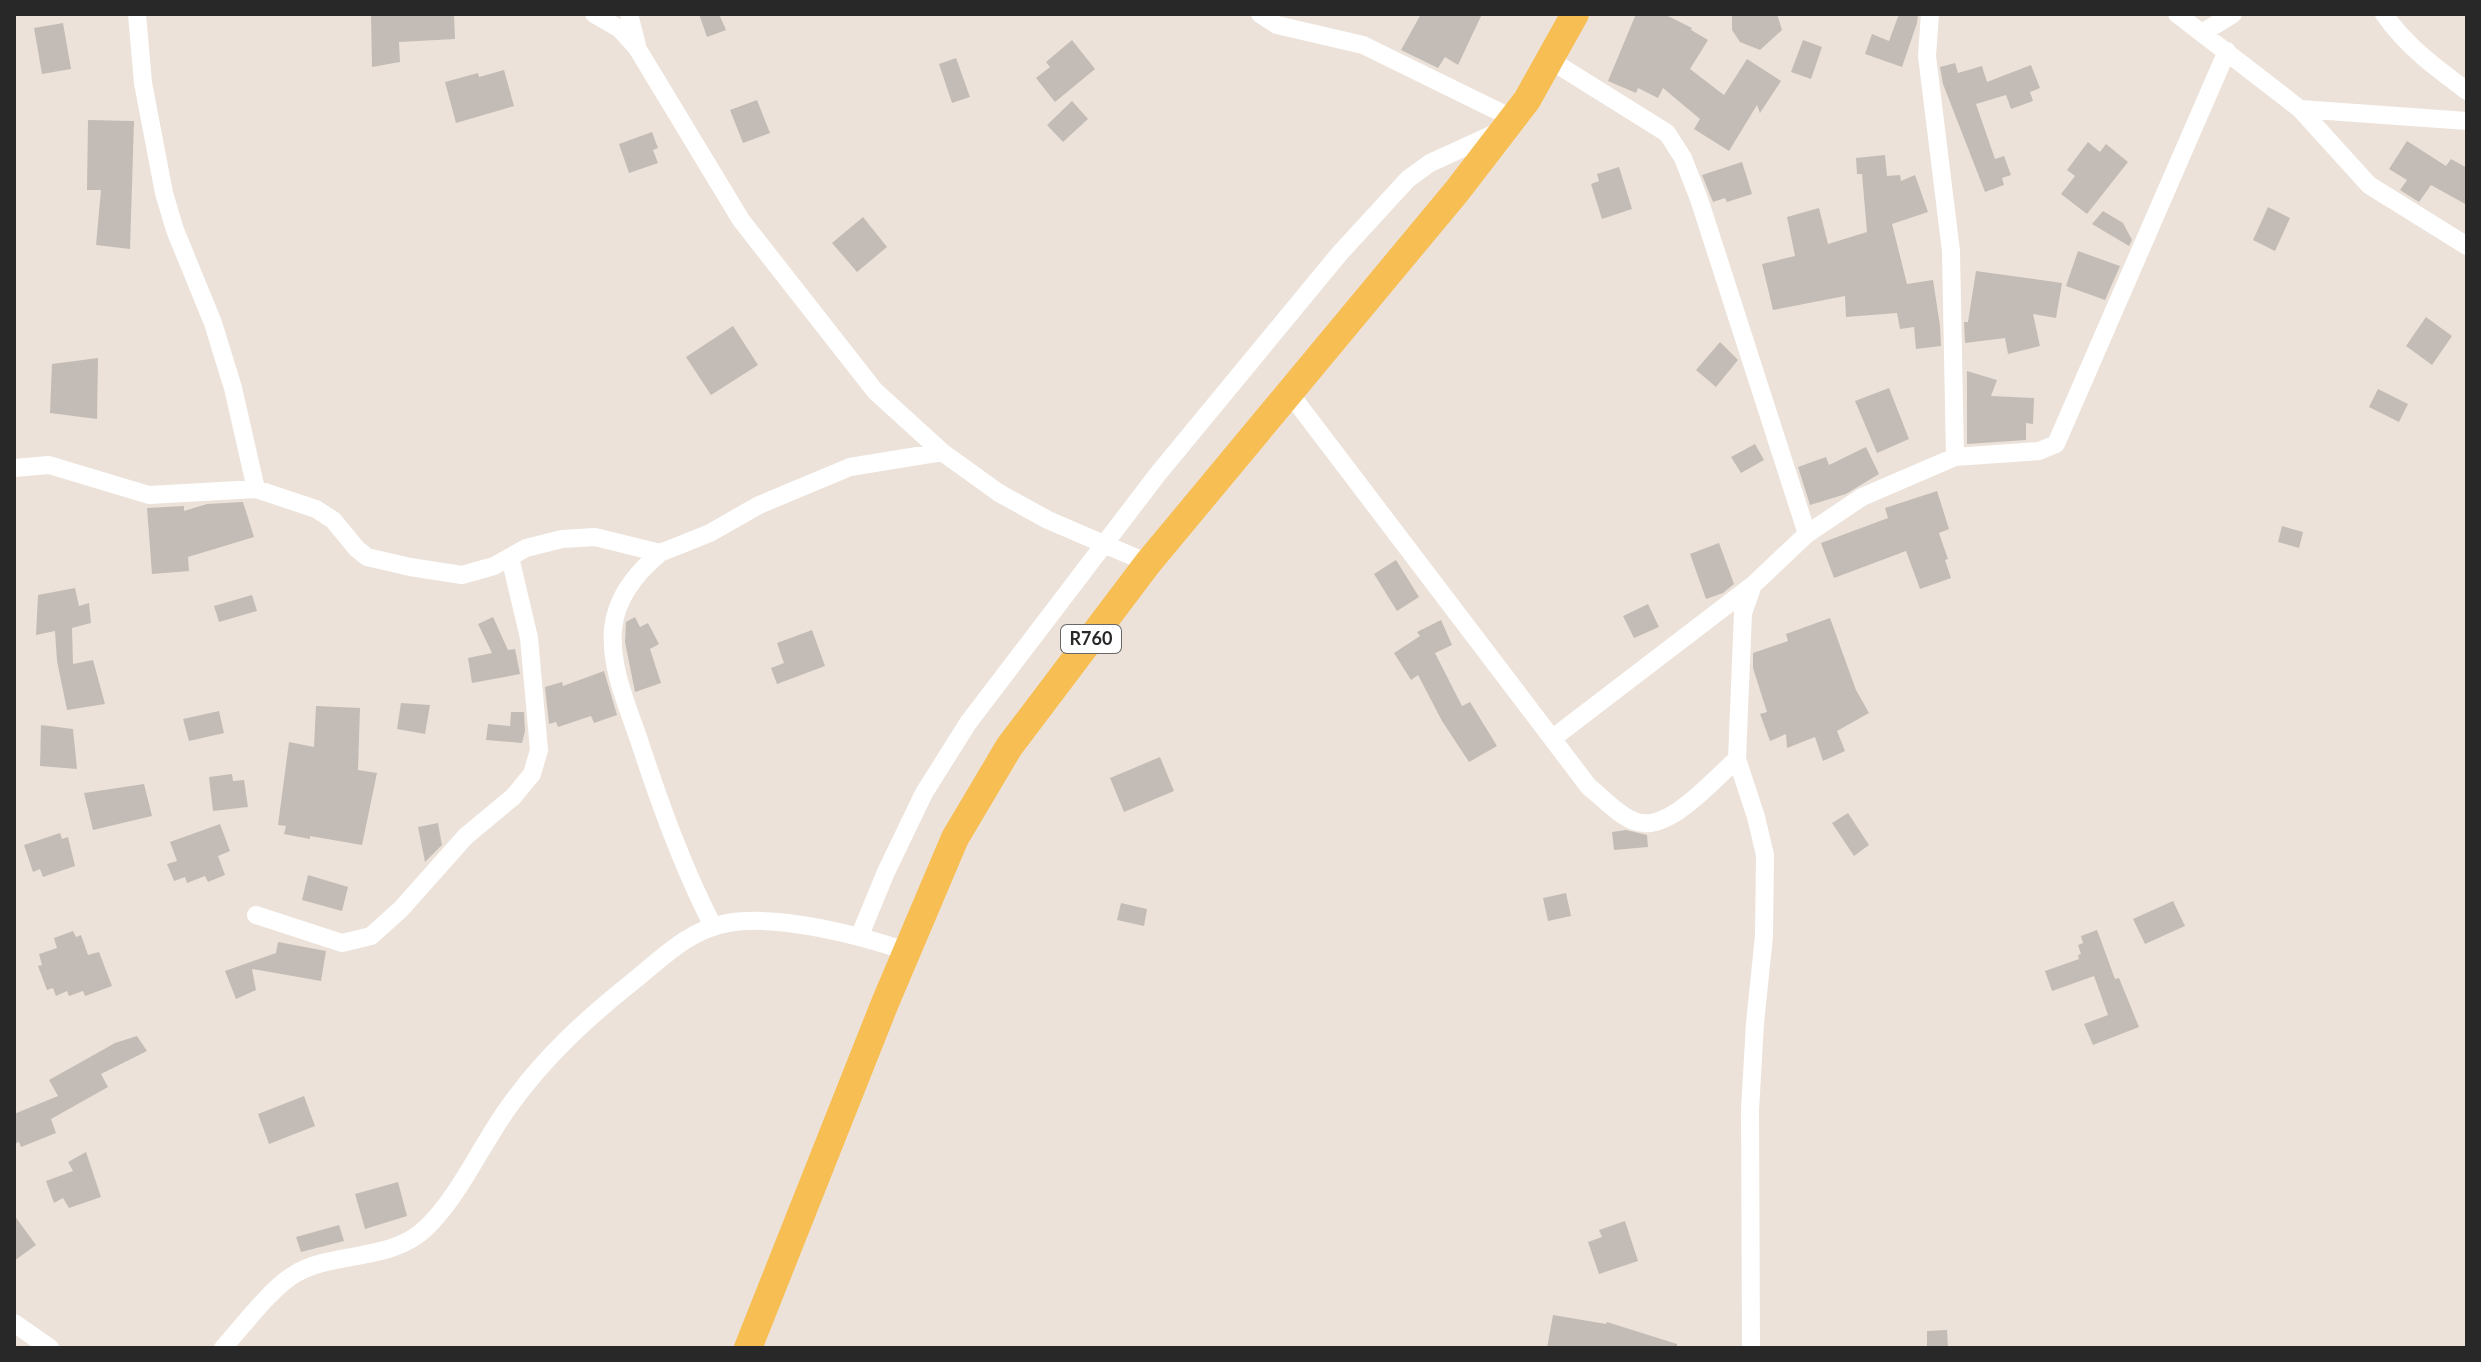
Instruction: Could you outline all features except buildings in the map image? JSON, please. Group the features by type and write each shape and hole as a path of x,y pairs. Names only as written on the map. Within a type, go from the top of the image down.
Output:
{"main road":[{"name":"R760","path":"748,1348 906,951 955,838 1009,747 1148,563 1291,395 1457,191 1527,100 1575,14"}],"street":[{"path":"137,14 143,83 164,193 175,230 213,323 233,388 256,489"},
{"path":"594,14 620,29 637,48 741,220 875,391 942,452 999,493 1048,520 1148,563"},
{"path":"629,14 637,48"},
{"path":"1260,14 1277,25 1363,45 1507,124"},
{"path":"1930,14 1927,56 1951,251 1955,457"},
{"path":"2177,14 2300,109 2369,185 2467,246"},
{"path":"2202,33 2233,14"},
{"path":"2384,14 2398,33 2424,58 2467,91"},
{"path":"1553,738 1753,585 1807,534 1862,497 1955,457 2039,451 2052,447 2060,440 2227,51"},
{"path":"1550,60 1667,133 1683,158 1807,534"},
{"path":"2300,109 2467,121"},
{"path":"860,935 886,872 932,781 968,723 1103,544 1340,253 1408,179 1442,157 1507,124"},
{"path":"1291,395 1589,787 1633,821 1652,825 1672,817 1737,759"},
{"path":"713,926 696,893 656,793 619,681 613,628 625,593 644,566 660,553 710,533 759,505 850,467 942,452"},
{"path":"14,468 49,465 149,495 256,489 316,509 333,520 357,549 371,558 462,575 477,572 526,548 562,539 595,537 660,553"},
{"path":"256,915 342,943 371,936 401,909 466,836 513,797 532,774 539,750 529,638 510,557"},
{"path":"1751,1348 1750,1110 1764,936 1765,855 1737,759 1736,719 1743,613 1753,585"},
{"path":"223,1348 295,1274 376,1253 409,1240 424,1230 444,1207 528,1079 556,1048 679,944 713,926 743,921 773,922 860,935 906,951"},
{"path":"14,1323 50,1348"}]}
